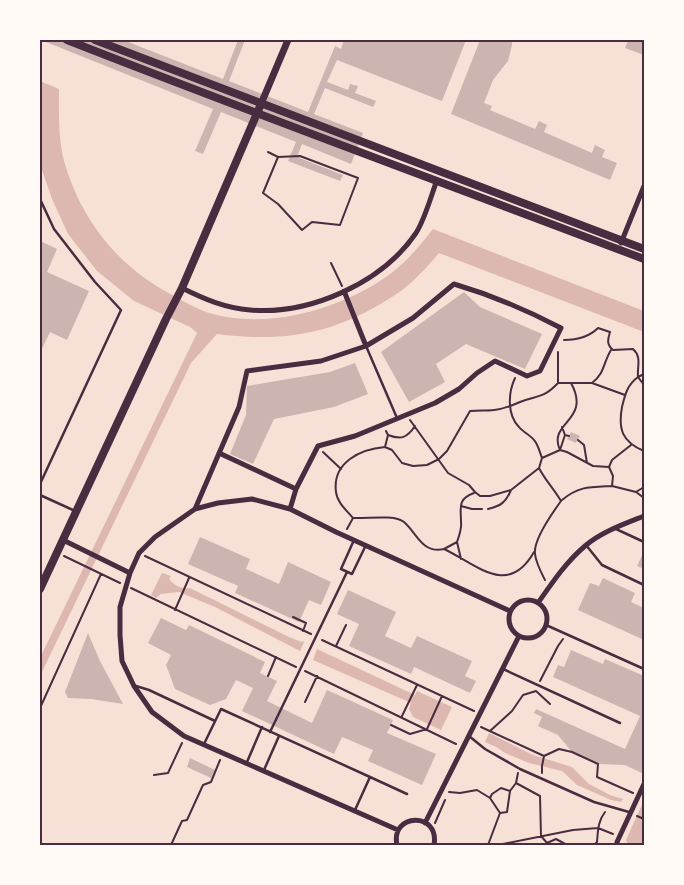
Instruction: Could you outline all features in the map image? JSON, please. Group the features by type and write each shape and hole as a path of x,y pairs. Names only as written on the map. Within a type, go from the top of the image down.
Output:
{"main road":[{"path":"67,40 257,114 438,180 644,259"},
{"path":"96,40 644,249"},
{"path":"40,589 181,290 288,40"}],"street":[{"path":"181,290 211,303 250,310 289,309 319,302 345,292 375,274 405,246 417,231 438,180"},
{"path":"618,249 644,186"},
{"path":"636,204 644,207"},
{"path":"195,509 239,407 247,372 322,361 366,346 414,318 454,284 499,300 561,328 540,370 526,376 495,361 477,373 459,389 435,403 385,425 355,436 318,446 296,489 290,509"},
{"path":"345,292 366,346"},
{"path":"219,453 296,489"},
{"path":"398,830 247,762 184,736 152,712 134,686 122,661 120,644 120,608 130,573 139,553 155,536 195,509 218,503 252,499 290,509 344,536 510,611"},
{"path":"538,603 562,570 586,545 615,528 644,516"},
{"path":"63,540 130,573"},
{"path":"532,601 538,603 546,613 546,625 534,638 528,639 519,636 512,630 509,624 510,611 519,602 532,601"},
{"path":"425,823 519,636"},
{"path":"618,845 617,842 633,814 644,784"},
{"path":"397,845 396,836 398,830 408,821 415,820 425,823 431,828 434,834 434,845"}],"lane":[{"path":"40,199 54,229 95,282 121,310 40,484"},
{"path":"366,346 398,420"},
{"path":"40,495 76,512"},
{"path":"615,528 644,542"},
{"path":"354,540 341,569 347,572 352,574 365,545"},
{"path":"586,545 602,565 644,585"},
{"path":"270,732 347,572"},
{"path":"546,625 644,669"},
{"path":"503,669 620,723"},
{"path":"134,686 149,690 215,721"},
{"path":"204,744 221,709 407,794"},
{"path":"247,762 262,728"},
{"path":"264,770 279,736"},
{"path":"468,736 485,749 520,769 594,802 633,814"},
{"path":"355,810 370,777"}],"path":[{"path":"268,152 278,156 300,156 358,178 340,225 312,222 302,230 278,204 263,193 278,156"},
{"path":"331,263 345,292"},
{"path":"560,344 562,340 590,336 598,328 605,328 610,332 607,340 612,349 618,351 633,349 644,360"},
{"path":"592,384 605,369 605,360 612,349"},
{"path":"558,351 558,383"},
{"path":"639,357 638,377 644,384"},
{"path":"409,415 410,421 448,473 469,484 480,496 490,496 511,490 539,468 542,458 534,440 518,427 510,407 512,385 518,372"},
{"path":"644,374 629,385 620,419 623,434 631,446 644,451"},
{"path":"457,542 437,551 428,548 410,531 404,522 393,518 353,518 342,506 336,492 336,482 344,463 359,452 385,447 392,450 402,463 413,466 427,464 439,459 464,424 470,411 510,407 538,398 558,383 592,384 625,395"},
{"path":"560,450 559,430 573,416 578,403 571,383"},
{"path":"385,425 388,435 385,447"},
{"path":"388,435 394,438 404,438 408,436 415,426"},
{"path":"560,450 565,435 562,427"},
{"path":"565,435 569,436"},
{"path":"578,440 584,445 587,463"},
{"path":"612,486 613,476 609,467 612,460 631,446"},
{"path":"542,458 560,450 597,467 609,467"},
{"path":"322,451 341,469"},
{"path":"539,468 545,480 561,501"},
{"path":"444,549 461,560 491,574 512,574 523,568 534,552 546,522 561,501 571,492 584,487 612,486 636,492 644,498"},
{"path":"636,492 644,487"},
{"path":"488,508 499,506 507,500 511,490"},
{"path":"461,560 457,542 460,534 462,501 465,496 475,492"},
{"path":"461,506 482,509"},
{"path":"344,536 353,518"},
{"path":"534,552 539,569 549,588"},
{"path":"57,553 127,586"},
{"path":"139,553 480,714"},
{"path":"40,708 101,574"},
{"path":"175,610 189,577"},
{"path":"293,617 306,623 303,630"},
{"path":"336,646 346,625"},
{"path":"538,686 558,646 567,634"},
{"path":"268,676 276,657"},
{"path":"305,702 317,676"},
{"path":"402,716 417,684"},
{"path":"490,731 512,711 523,695 536,691 550,704"},
{"path":"390,725 410,734 427,729 442,696"},
{"path":"475,724 544,757"},
{"path":"154,776 168,773 184,736"},
{"path":"542,766 544,757 559,749 572,752 598,764 597,777 639,796"},
{"path":"171,845 182,821 187,820 203,785 211,782 223,753"},
{"path":"500,813 507,812 510,791 516,783 520,769"},
{"path":"516,783 540,796 541,836 546,844 556,839 567,845"},
{"path":"490,798 492,794 501,788 510,791"},
{"path":"449,792 460,794 477,790 490,798 500,813"},
{"path":"435,823 446,800"},
{"path":"594,845 597,842 601,818 611,807"},
{"path":"488,845 500,813"},
{"path":"633,814 644,819"},
{"path":"493,845 573,830 598,828 620,836"}],"shaded area":[{"path":"40,81 59,89 60,134 64,161 79,201 101,236 115,252 147,279 203,311 232,318 256,319 306,313 330,305 353,296 394,271 410,256 433,229 644,311 644,332 439,253 404,289 355,318 312,332 289,336 267,337 217,334 191,363 40,676 40,658 197,333 190,327 134,301 97,271 68,234 52,199 42,170 40,159"},
{"path":"162,573 171,576 169,579 178,586 190,588 287,636 304,642 300,651 215,607 179,592 161,594 156,598 151,595"},
{"path":"317,649 415,695 417,691 452,707 441,730 413,717 409,709 411,703 313,660"},
{"path":"489,733 533,755 572,767 589,784 610,795 623,799 621,802 611,800 577,785 562,771 529,763 505,753 485,742"},
{"path":"644,800 644,828 642,832 644,834 644,845 628,845 626,840"}],"building":[{"path":"41,40 123,40 223,79 238,40 245,40 229,81 308,112 335,46 341,49 344,40 466,40 442,101 337,60 327,82 348,90 350,84 358,86 355,93 376,101 373,107 325,88 314,114 363,133 351,164 302,144 297,157 343,175 340,181 288,161 296,142 221,112 203,154 195,151 213,109"},
{"path":"480,40 512,40 508,61 493,80 484,103 492,106 490,110 535,129 539,121 547,125 544,132 592,153 595,145 605,150 602,157 617,163 610,180 451,114"},
{"path":"628,40 644,40 644,55 625,48"},
{"path":"40,241 57,249 47,272 89,291 67,340 50,332 40,353 40,333 42,328 40,327"},
{"path":"464,292 480,307 542,334 525,369 466,344 436,364 445,382 409,402 381,352"},
{"path":"355,363 368,394 334,407 274,419 253,464 230,454 246,415 247,386 330,372"},
{"path":"571,432 580,436 576,443 567,439"},
{"path":"200,537 250,559 246,569 279,584 288,562 331,582 321,605 309,600 299,622 235,593 238,586 188,564"},
{"path":"644,551 644,569 637,566"},
{"path":"603,578 635,593 631,602 644,608 644,640 578,610 590,583 599,586"},
{"path":"348,590 396,612 385,636 411,648 417,636 472,661 465,676 476,681 470,693 414,667 411,674 349,646 359,624 337,614"},
{"path":"161,618 186,630 189,625 265,662 260,673 277,681 267,701 312,723 327,690 393,720 387,733 436,754 422,785 368,761 373,750 342,737 334,754 242,711 253,688 236,680 226,699 210,705 175,689 166,665 171,655 148,643"},
{"path":"88,633 100,661 123,704 91,699 68,698 65,692"},
{"path":"571,650 603,664 605,659 644,676 644,774 625,765 598,764 572,752 558,735 538,726 542,717 534,713 536,709 625,749 640,716 553,677 558,665 564,667"},
{"path":"190,758 215,770 211,778 187,767"}]}
